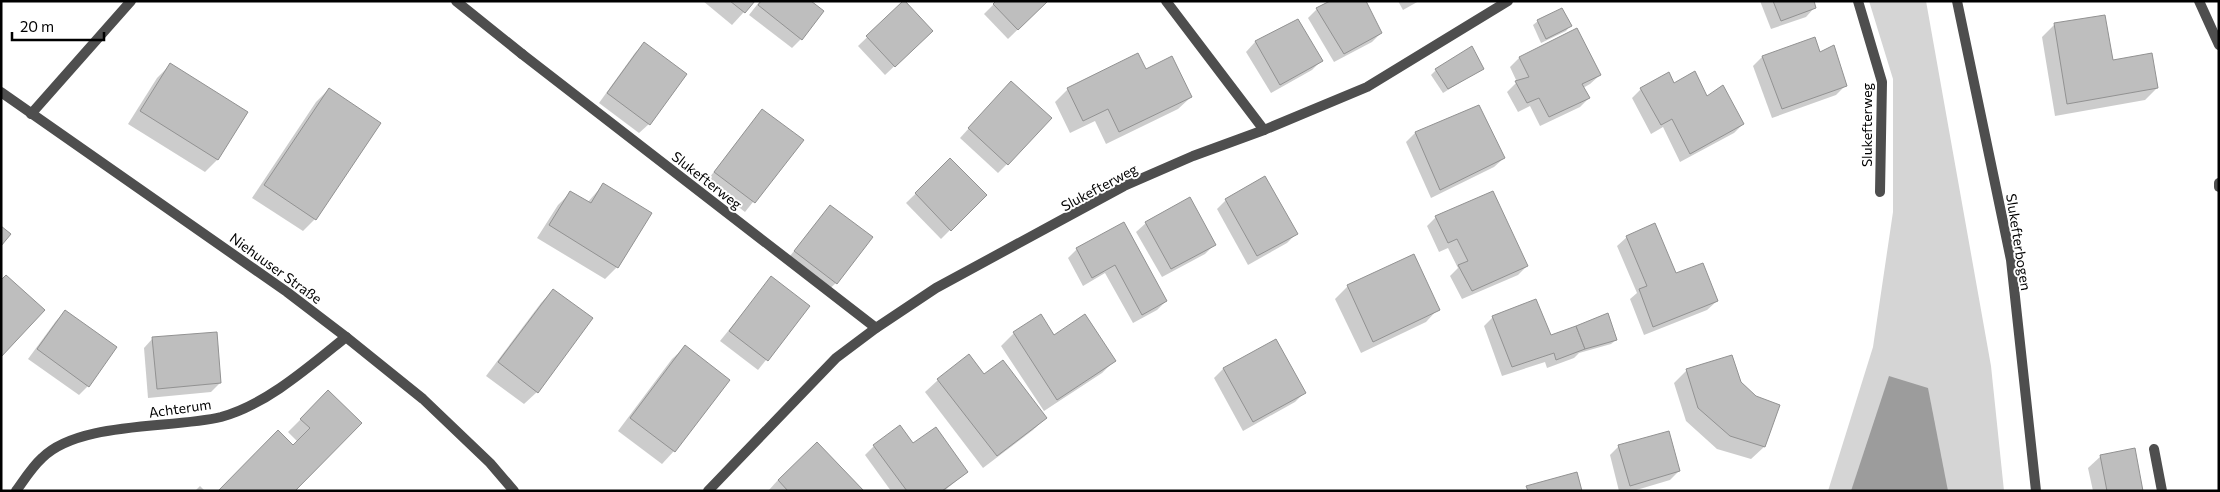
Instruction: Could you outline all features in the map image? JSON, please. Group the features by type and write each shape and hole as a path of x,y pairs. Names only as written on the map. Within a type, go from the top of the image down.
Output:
{"street":[{"path":"31,114 131,1"},
{"name":"Slukefterweg","path":"456,1 876,328"},
{"path":"1166,1 1264,130"},
{"name":"Slukefterweg","path":"708,491 836,358 876,328 936,288 1124,186 1193,156 1264,130 1367,87 1508,1"},
{"name":"Slukefterweg","path":"1858,1 1882,82 1880,192"},
{"name":"Slukefterbogen","path":"1957,1 2011,260 2036,491"},
{"path":"2199,1 2219,45"},
{"name":"Niehuuser Straße","path":"1,92 287,292 346,337 423,399 490,463 514,491"},
{"name":"Achterum","path":"16,491 42,457 69,441 102,433 221,416 252,404 297,376 346,337"},
{"path":"2154,449 2162,491"}],"shaded area":[{"path":"1869,1 1926,1 1991,366 2004,491 1828,491 1873,347 1893,212 1893,79"},
{"path":"1889,376 1928,388 1948,491 1851,491"}],"building":[{"path":"730,1 755,1 745,13"},
{"path":"761,1 811,1 824,11 802,40 758,5"},
{"path":"903,1 933,31 895,67 866,36"},
{"path":"996,1 1048,1 1018,30 993,4"},
{"path":"1330,1 1366,1 1382,33 1344,54 1316,8"},
{"path":"1773,1 1814,1 1816,8 1781,21"},
{"path":"1562,8 1572,26 1546,39 1537,20"},
{"path":"2105,15 2113,60 2152,53 2158,88 2067,104 2054,23"},
{"path":"1298,19 1323,61 1280,85 1255,41"},
{"path":"1577,28 1601,75 1582,84 1590,98 1549,117 1539,98 1527,103 1515,81 1529,77 1519,57"},
{"path":"1815,37 1820,52 1834,45 1847,86 1782,109 1762,56"},
{"path":"644,42 687,74 650,125 607,93"},
{"path":"1472,46 1484,69 1448,89 1435,69"},
{"path":"1138,53 1146,69 1172,56 1192,97 1119,132 1108,109 1083,121 1067,88"},
{"path":"170,63 248,112 218,160 140,111"},
{"path":"1695,71 1707,96 1723,85 1744,124 1690,154 1672,119 1661,125 1640,88 1669,72 1674,83"},
{"path":"1011,81 1052,118 1008,165 968,128"},
{"path":"329,88 381,123 316,220 264,185"},
{"path":"1479,105 1505,158 1440,190 1415,132"},
{"path":"762,109 804,140 755,203 714,172"},
{"path":"950,158 987,195 951,231 915,193"},
{"path":"1265,176 1298,234 1257,256 1225,199"},
{"path":"603,183 652,213 618,268 549,225 570,191 591,203"},
{"path":"1493,191 1528,266 1472,291 1458,265 1468,261 1457,239 1448,243 1435,216"},
{"path":"1190,197 1216,245 1171,269 1145,222"},
{"path":"830,205 873,237 837,284 794,251"},
{"path":"1124,222 1167,301 1142,315 1115,265 1092,278 1076,248"},
{"path":"1655,223 1676,273 1703,263 1718,301 1653,327 1639,289 1647,286 1626,236"},
{"path":"1,226 11,234 1,246"},
{"path":"1414,254 1440,310 1373,342 1347,285"},
{"path":"6,275 45,310 1,357 1,280"},
{"path":"771,276 810,306 768,361 729,331"},
{"path":"553,289 593,318 538,393 498,362"},
{"path":"1536,299 1551,335 1576,326 1585,349 1556,360 1554,353 1512,367 1492,316"},
{"path":"65,310 117,347 89,387 37,349"},
{"path":"1608,313 1617,340 1585,349 1576,326"},
{"path":"1041,314 1054,335 1085,314 1116,361 1057,400 1013,332"},
{"path":"217,332 221,383 157,389 152,337"},
{"path":"1276,339 1306,393 1253,422 1223,368"},
{"path":"685,345 730,380 675,452 630,418"},
{"path":"969,354 984,374 1003,360 1047,418 997,456 937,379"},
{"path":"1732,355 1741,382 1756,396 1780,405 1765,447 1730,436 1698,408 1686,369"},
{"path":"328,390 362,423 295,491 218,491 278,430 293,445 310,428 300,419"},
{"path":"900,425 913,443 936,427 968,472 942,491 907,491 873,445"},
{"path":"1669,431 1680,471 1630,486 1618,445"},
{"path":"817,442 864,491 788,491 778,480"},
{"path":"2135,448 2143,491 2107,491 2100,455"},
{"path":"1577,472 1582,491 1528,491 1526,486"}]}
